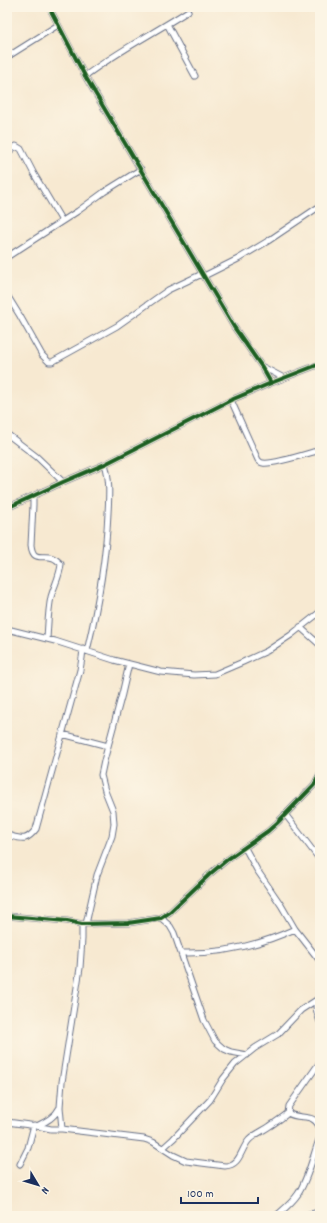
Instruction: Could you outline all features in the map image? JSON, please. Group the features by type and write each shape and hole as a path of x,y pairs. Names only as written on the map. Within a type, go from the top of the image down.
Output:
{"street":[{"path":"50,7 58,25 86,76 234,327 262,367 271,383"},
{"path":"86,76 130,45 188,11"},
{"path":"166,24 195,76"},
{"path":"7,57 58,25"},
{"path":"7,154 16,146 21,149 52,206 62,220"},
{"path":"7,256 141,169"},
{"path":"7,295 42,355 49,362 52,362 117,326 168,290 238,259 320,206"},
{"path":"7,508 105,464 231,400 320,364"},
{"path":"262,367 284,378"},
{"path":"231,400 258,460 261,463 282,461 320,450"},
{"path":"7,434 37,457 63,482"},
{"path":"7,835 22,839 30,837 36,829 80,670 102,582 106,546 109,490 108,474 105,464"},
{"path":"32,496 31,550 38,556 54,558 61,564 61,571 51,597 47,639"},
{"path":"7,629 161,672 194,675 215,674 267,651 320,612"},
{"path":"300,627 320,645"},
{"path":"62,1129 60,1107 62,1082 80,968 84,924 97,875 112,836 114,824 113,810 104,791 101,775 129,664"},
{"path":"62,734 108,746"},
{"path":"7,916 67,921 84,924 128,924 161,918 170,912 228,859 268,831 314,785 320,777"},
{"path":"285,814 320,860"},
{"path":"245,848 257,870 295,929 320,962"},
{"path":"161,918 170,926 174,933 204,1020 215,1041 224,1049 247,1055"},
{"path":"181,953 206,953 231,948 274,938 295,929"},
{"path":"163,1148 174,1139 210,1100 223,1079 236,1064 278,1034 301,1010 319,998"},
{"path":"319,998 316,1008 320,1022"},
{"path":"7,1122 36,1125 51,1129 144,1139 153,1142 173,1155 186,1161 210,1165 231,1166 235,1164 248,1141 288,1113 289,1106 320,1062"},
{"path":"20,1164 28,1148 36,1125 52,1118 60,1107"},
{"path":"288,1113 292,1116 312,1118 318,1124 320,1129"},
{"path":"276,1216 289,1205 299,1193 312,1163 320,1137"},
{"path":"300,1216 320,1212"}],"cycle path":[{"path":"49,7 85,76 234,327 262,367 271,383"},
{"path":"7,508 105,464 231,400 320,364"},
{"path":"7,916 67,921 82,924 128,923 161,918 170,912 228,859 277,823 314,785 320,774"}]}
